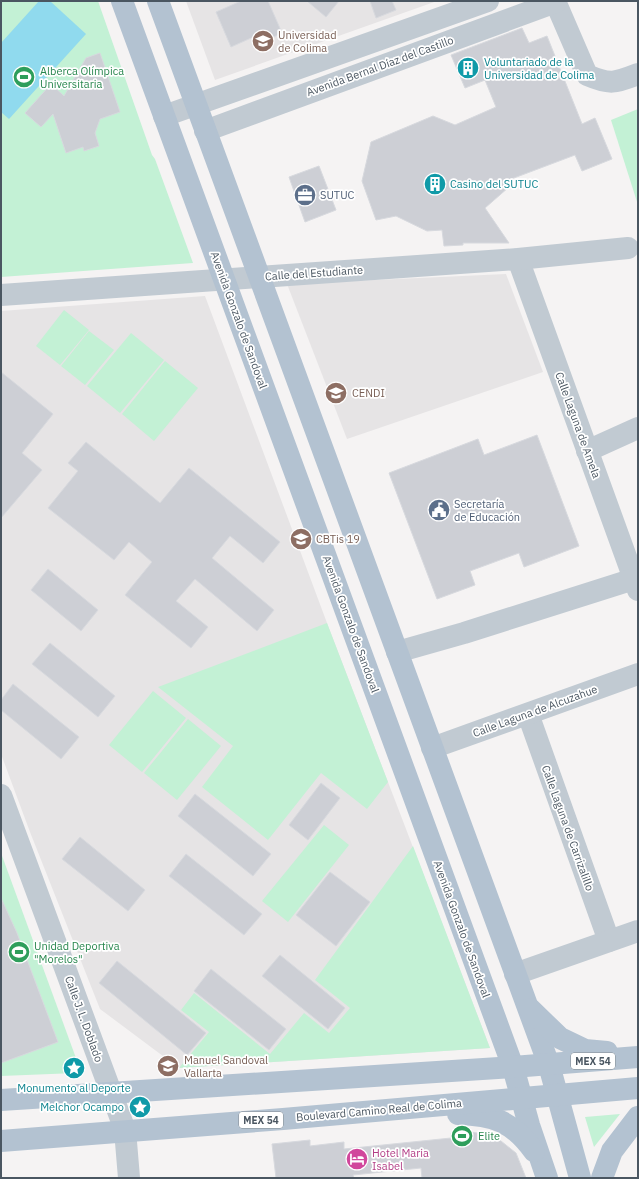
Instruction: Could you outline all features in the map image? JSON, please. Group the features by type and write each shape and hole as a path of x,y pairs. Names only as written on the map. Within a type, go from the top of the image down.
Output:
{"main road":[{"name":"Avenida Gonzalo de Sandoval","path":"122,1 513,1067 538,1156"},
{"path":"158,1 549,1065 580,1178"},
{"path":"319,538 352,529"},
{"path":"411,790 443,778"},
{"path":"527,1007 560,1038 573,1045 585,1050 638,1056"},
{"name":"MEX 54","path":"1,1100 549,1065 638,1056"},
{"name":"Boulevard Camino Real de Colima","path":"1,1141 125,1130 282,1119 638,1088"},
{"path":"389,1109 484,1115 504,1123 523,1135 538,1156 547,1178"},
{"path":"602,1178 612,1151 638,1117"}],"street":[{"path":"164,116 488,1"},
{"path":"555,1 587,75 605,83 630,78"},
{"name":"Avenida Bernal Díaz del Castillo","path":"205,131 555,1"},
{"name":"Calle del Estudiante","path":"1,295 518,259 628,248"},
{"name":"Calle Laguna de Amela","path":"518,259 636,585"},
{"path":"587,451 638,428"},
{"path":"397,652 636,585"},
{"name":"Calle Laguna de Alcuzahue","path":"432,748 638,674"},
{"name":"Calle Laguna de Carrizalillo","path":"528,714 609,942"},
{"name":"Calle J. L. Doblado","path":"1,795 125,1130 129,1178"},
{"path":"515,974 638,931"}],"shaded area":[{"name":"Universidad de Colima","path":"186,1 437,1 215,80"},
{"path":"506,274 543,372 347,439 287,284"},
{"path":"205,296 327,623 490,1048 179,1068 100,1009 30,832 1,754 1,311"}],"green space":[{"path":"1,1 98,1 152,155 155,159 193,263 1,277"},
{"path":"638,109 638,205 611,120"},
{"path":"64,310 89,330 60,365 36,346"},
{"path":"89,331 114,350 85,385 61,366"},
{"path":"131,333 164,360 120,413 87,386"},
{"path":"165,361 198,388 154,441 122,414"},
{"path":"327,623 388,782 367,809 321,773 268,840 202,787 233,746 158,687"},
{"path":"153,691 186,718 142,772 109,745"},
{"path":"188,719 221,746 177,800 144,773"},
{"path":"324,825 349,845 288,922 262,901"},
{"path":"413,846 490,1048 179,1068 209,1032 181,1010 194,993 270,1054 304,1013 329,1033 350,1008 315,980"},
{"name":"Unidad Deportiva \"Morelos\"","path":"1,853 80,1069 76,1073 1,1076"},
{"path":"620,1114 594,1147 585,1117"}],"water":[{"name":"Alberca Olímpica Universitaria","path":"39,1 50,1 86,34 9,119 1,112 1,43"}],"building":[{"path":"241,1 268,1 282,33 263,42 260,34 231,47 216,12"},
{"path":"307,1 339,1 326,17"},
{"path":"370,1 392,1 396,10 376,18"},
{"path":"522,28 529,43 547,36 582,124 595,118 612,159 582,171 575,155 506,181 509,187 485,208 509,243 463,243 463,245 444,246 442,230 427,231 396,216 376,220 362,181 371,142 433,116 455,125 496,107 485,80 465,88 451,55"},
{"path":"100,53 120,112 100,119 95,133 99,146 84,151 83,147 66,153 53,114 41,127 25,113 51,84 64,96 86,58"},
{"path":"319,166 336,210 305,222 289,177"},
{"path":"1,372 53,414 22,453 42,470 1,518"},
{"name":"Secretaría de Educación","path":"537,435 579,546 524,567 519,553 470,571 475,585 437,599 389,473 478,439 484,455"},
{"path":"86,442 160,503 189,468 280,542 263,563 230,536 212,558 274,610 257,631 195,579 176,601 208,627 191,648 125,595 152,562 129,542 114,560 48,508 78,471 68,463"},
{"path":"48,569 98,610 81,631 31,590"},
{"path":"50,643 115,696 98,717 32,664"},
{"path":"13,684 79,737 61,759 1,710 1,700"},
{"path":"321,783 340,798 308,840 289,825"},
{"path":"195,794 271,854 253,876 178,816"},
{"path":"80,837 145,890 128,911 62,859"},
{"path":"186,854 262,914 244,935 169,876"},
{"path":"330,872 370,902 336,946 296,915"},
{"path":"1,898 17,933 58,1042 1,1063"},
{"path":"280,955 345,1008 328,1029 262,976"},
{"path":"117,961 206,1033 187,1055 99,983"},
{"path":"211,969 286,1029 269,1050 194,991"},
{"name":"Hotel Maria Isabel","path":"470,1132 485,1134 501,1141 516,1153 526,1178 422,1178 421,1168 353,1175 354,1178 276,1178 272,1144 310,1140 310,1146 344,1142 344,1149 451,1138 451,1133"}],"place":[{"name":"Universidad de Colima","path":"263,41"},
{"name":"Voluntariado de la Universidad de Colima","path":"468,68"},
{"name":"Alberca Olímpica Universitaria","path":"24,77"},
{"name":"Casino del SUTUC","path":"435,184"},
{"name":"SUTUC","path":"305,195"},
{"name":"CENDI","path":"336,393"},
{"name":"Secretaría de Educación","path":"439,510"},
{"name":"CBTis 19","path":"301,539"},
{"name":"Unidad Deportiva \"Morelos\"","path":"19,952"},
{"name":"Manuel Sandoval Vallarta","path":"168,1066"},
{"name":"Monumento al Deporte","path":"74,1068"},
{"name":"Melchor Ocampo","path":"140,1107"},
{"name":"Elite","path":"462,1136"},
{"name":"Hotel Maria Isabel","path":"357,1159"}]}
